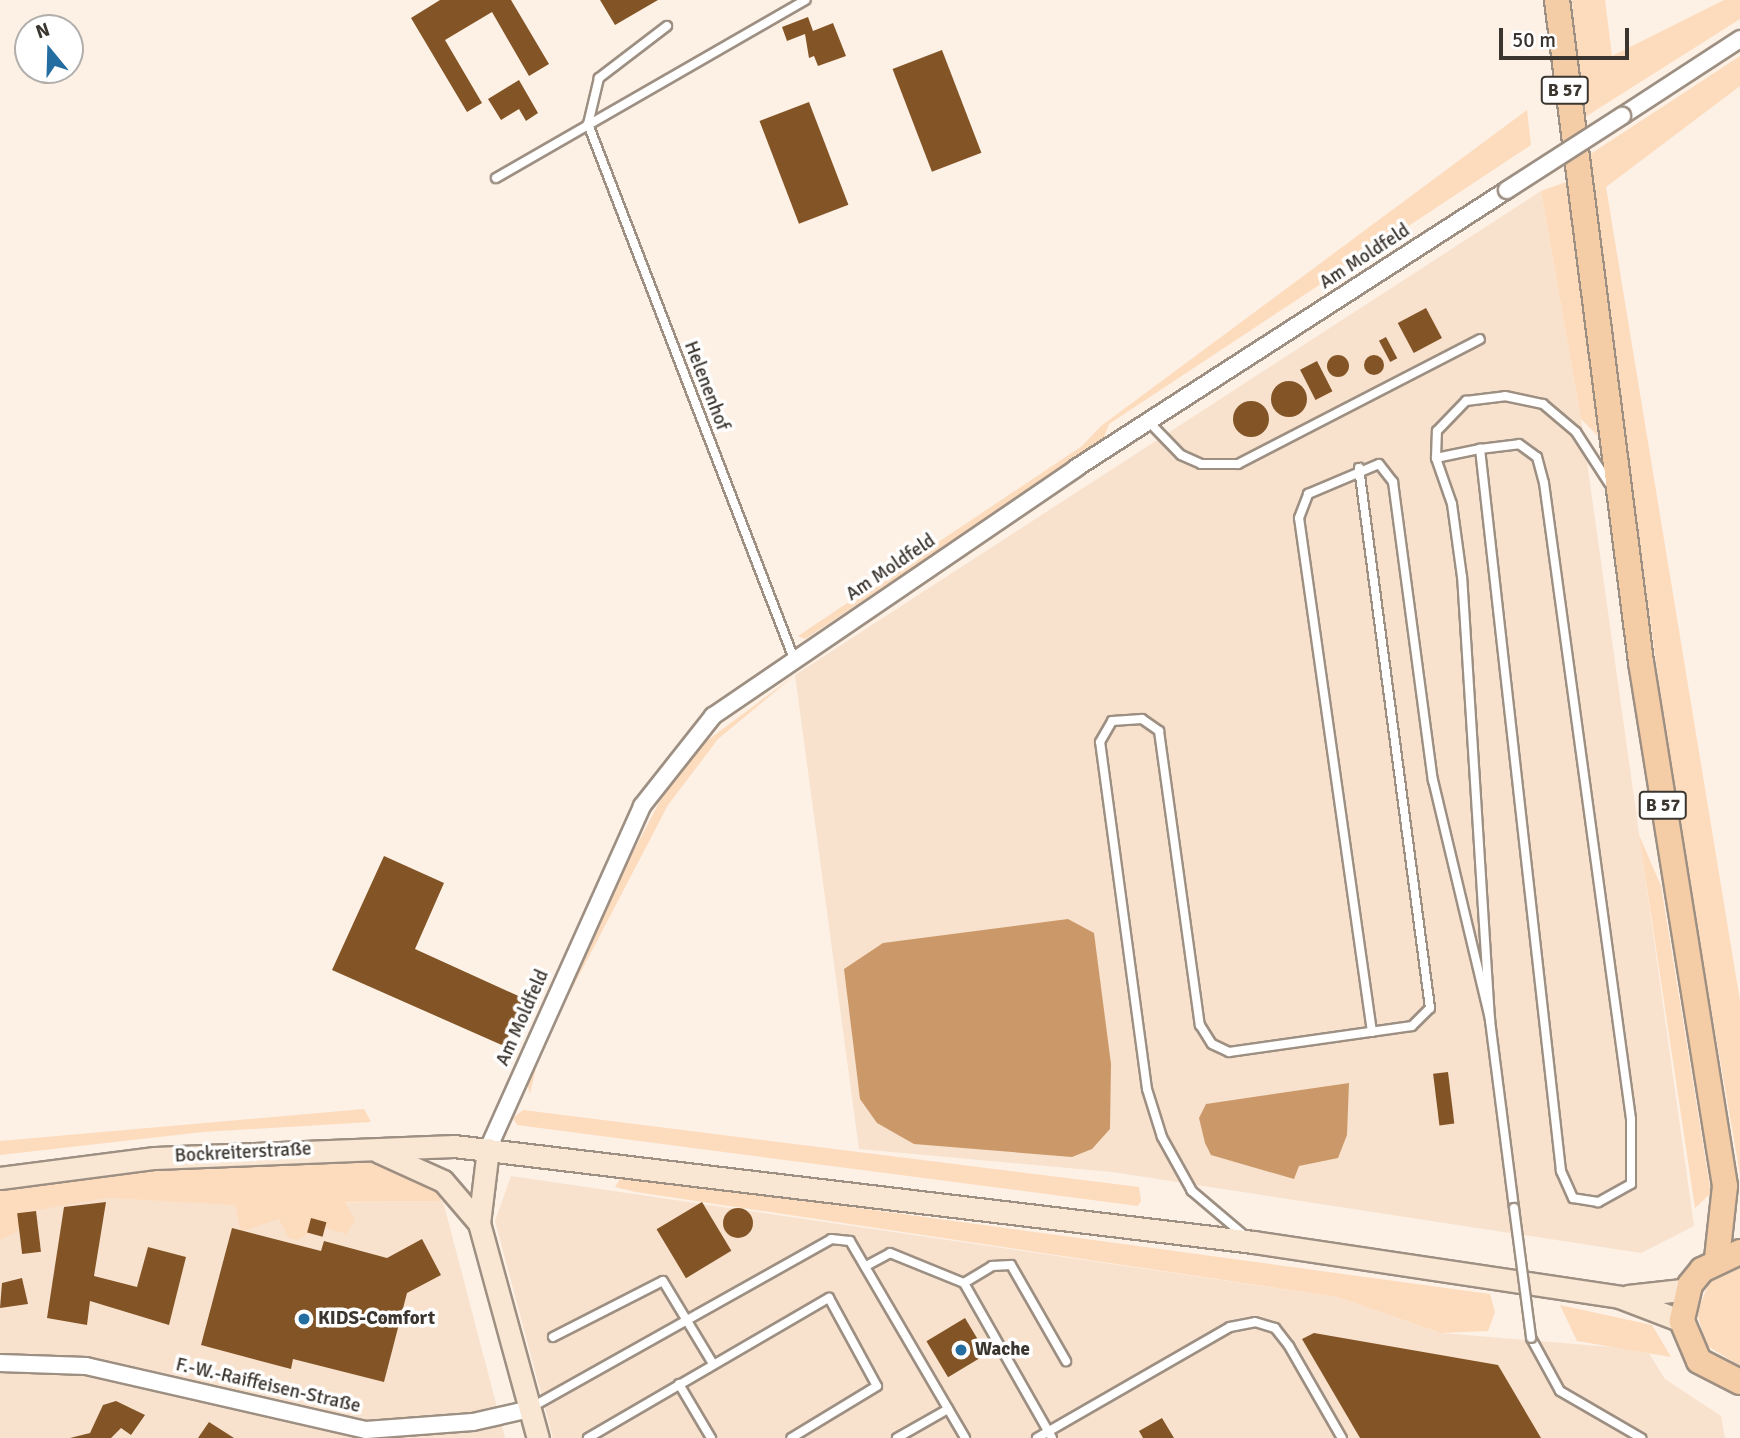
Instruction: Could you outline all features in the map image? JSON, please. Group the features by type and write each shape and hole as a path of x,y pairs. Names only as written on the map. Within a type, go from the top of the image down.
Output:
{"main road":[{"name":"B 57","path":"1557,0 1621,511 1725,1186 1729,1256 1689,1289"},
{"name":"Bockreiterstraße","path":"0,1178 155,1158 363,1147 488,1149 1253,1242 1619,1297"},
{"path":"363,1147 426,1169 479,1223"},
{"path":"488,1149 479,1223 526,1410 538,1438"},
{"name":"B 57","path":"1725,1186 1740,1219"},
{"path":"1619,1297 1689,1289 1682,1321 1699,1361 1739,1384"},
{"path":"1619,1297 1682,1321"}],"street":[{"name":"Am Moldfeld","path":"488,1149 661,775 713,716 1148,421 1740,39"},
{"name":"F.-W.-Raiffeisen-Straße","path":"0,1363 86,1366 321,1431 408,1430 526,1410"}],"lane":[{"path":"496,178 806,0"},
{"path":"589,124 599,78 667,26"},
{"name":"Helenenhof","path":"589,124 794,659"},
{"path":"1148,421 1181,455 1201,464 1238,464 1480,339"},
{"path":"1621,511 1576,432 1543,404 1506,396 1466,401 1437,430 1436,458 1452,504 1462,577 1490,1020 1531,1338 1560,1391 1642,1438"},
{"path":"1436,458 1480,449 1519,444 1537,457 1544,483 1631,1119 1631,1184 1598,1202 1573,1198 1562,1171 1480,449"},
{"path":"1372,1032 1299,517 1308,494 1359,468 1379,464 1393,482 1433,780 1490,1020"},
{"path":"1253,1242 1192,1191 1162,1138 1147,1089 1100,742 1112,721 1142,719 1159,731 1200,1026 1212,1044 1229,1052 1412,1026 1430,1008 1359,468"},
{"path":"526,1410 831,1239 850,1241 965,1438"},
{"path":"866,1266 890,1253 948,1272 964,1283 1050,1435"},
{"path":"964,1283 992,1266 1011,1265 1066,1361"},
{"path":"553,1337 663,1281 713,1364"},
{"path":"588,1438 829,1298 877,1386 792,1438"},
{"path":"1037,1438 1050,1435 1230,1327 1255,1322 1275,1328 1289,1346 1342,1438"},
{"path":"679,1384 711,1438"},
{"path":"897,1438 948,1409"}],"shaded area":[{"path":"1572,0 1605,0 1612,56 1724,0 1740,0 1740,19 1582,119"},
{"path":"1740,56 1740,86 1606,187 1740,1001 1740,1174 1677,813 1586,157"},
{"path":"1527,110 1531,145 1109,424 1102,442 805,639 798,636 1082,446 1101,426"},
{"path":"1566,182 1602,440 1581,419 1541,191"},
{"path":"1541,191 1581,419 1694,1226 1641,1253 1112,1172 859,1149 795,675"},
{"path":"795,675 718,739 668,805 540,1050 530,1094 524,1073 557,996 660,801 700,746"},
{"path":"1639,835 1661,886 1711,1193 1695,1208"},
{"path":"1068,919 1094,933 1111,1064 1110,1129 1092,1149 1072,1157 914,1144 877,1123 860,1099 844,969 883,943"},
{"path":"1349,1083 1347,1135 1338,1158 1299,1166 1294,1179 1211,1155 1205,1143 1199,1118 1206,1104"},
{"path":"364,1109 371,1122 203,1132 0,1155 0,1141"},
{"path":"523,1110 1139,1187 1141,1201 1138,1206 517,1125 513,1118"},
{"path":"366,1161 436,1182 441,1201 345,1202 355,1220 346,1234 320,1226 298,1240 289,1238 279,1219 241,1231 235,1205 108,1198 25,1212 17,1232 0,1240 0,1189 213,1164"},
{"path":"511,1176 1337,1297 1441,1333 1647,1350 1665,1379 1721,1416 1725,1438 553,1438 495,1221"},
{"path":"622,1176 1490,1294 1495,1312 1488,1331 1441,1333 1337,1297 636,1192 615,1187"},
{"path":"108,1198 236,1204 443,1201 505,1438 0,1438 0,1214"},
{"path":"1740,1265 1740,1366 1706,1345 1697,1312 1710,1281"},
{"path":"1560,1305 1652,1325 1671,1357 1577,1341"}],"building":[{"path":"440,0 511,0 549,64 529,76 492,12 445,40 482,103 467,112 411,18"},
{"path":"600,0 658,0 615,25"},
{"path":"808,17 813,31 833,23 846,56 818,66 814,56 809,58 805,34 787,41 782,27"},
{"path":"942,50 981,153 932,172 893,69"},
{"path":"519,80 538,113 526,121 519,109 501,120 488,99"},
{"path":"809,102 848,205 799,224 760,121"},
{"path":"1426,308 1442,338 1414,353 1398,323"},
{"path":"1386,337 1397,358 1390,362 1379,341"},
{"path":"1338,355 1346,358 1349,366 1346,374 1338,377 1330,374 1327,366 1330,358"},
{"path":"1370,355 1378,355 1384,365 1378,375 1370,375 1364,369 1364,361"},
{"path":"1317,361 1332,391 1316,400 1300,370"},
{"path":"1289,381 1302,386 1307,399 1302,412 1289,417 1276,412 1271,399 1276,386"},
{"path":"1251,401 1263,407 1269,419 1263,431 1251,437 1239,431 1233,419 1239,407"},
{"path":"384,856 444,883 415,949 525,999 504,1046 332,970"},
{"path":"1448,1072 1454,1124 1439,1125 1433,1074"},
{"path":"106,1202 94,1276 137,1287 148,1247 186,1257 169,1325 90,1301 87,1325 47,1318 64,1207"},
{"path":"702,1202 731,1251 686,1278 657,1229"},
{"path":"738,1208 744,1209 752,1217 752,1229 744,1237 738,1238 732,1237 724,1229 723,1223 724,1217 732,1209"},
{"path":"36,1211 41,1252 22,1254 17,1213"},
{"path":"311,1218 326,1222 323,1237 307,1232"},
{"name":"KIDS-Comfort","path":"232,1228 321,1251 324,1241 387,1258 422,1239 441,1275 407,1293 384,1382 293,1359 291,1369 201,1345"},
{"path":"22,1278 28,1304 0,1308 2,1283"},
{"path":"965,1318 987,1354 948,1377 926,1341"},
{"path":"1314,1333 1498,1365 1541,1438 1360,1438 1302,1339"},
{"path":"116,1401 145,1415 131,1435 121,1428 111,1438 70,1438 90,1433 103,1405"},
{"path":"1162,1418 1174,1438 1143,1438 1139,1431"},
{"path":"209,1422 234,1438 198,1438"}],"place":[{"name":"KIDS-Comfort","path":"304,1319"},
{"name":"Wache","path":"961,1350"}]}
